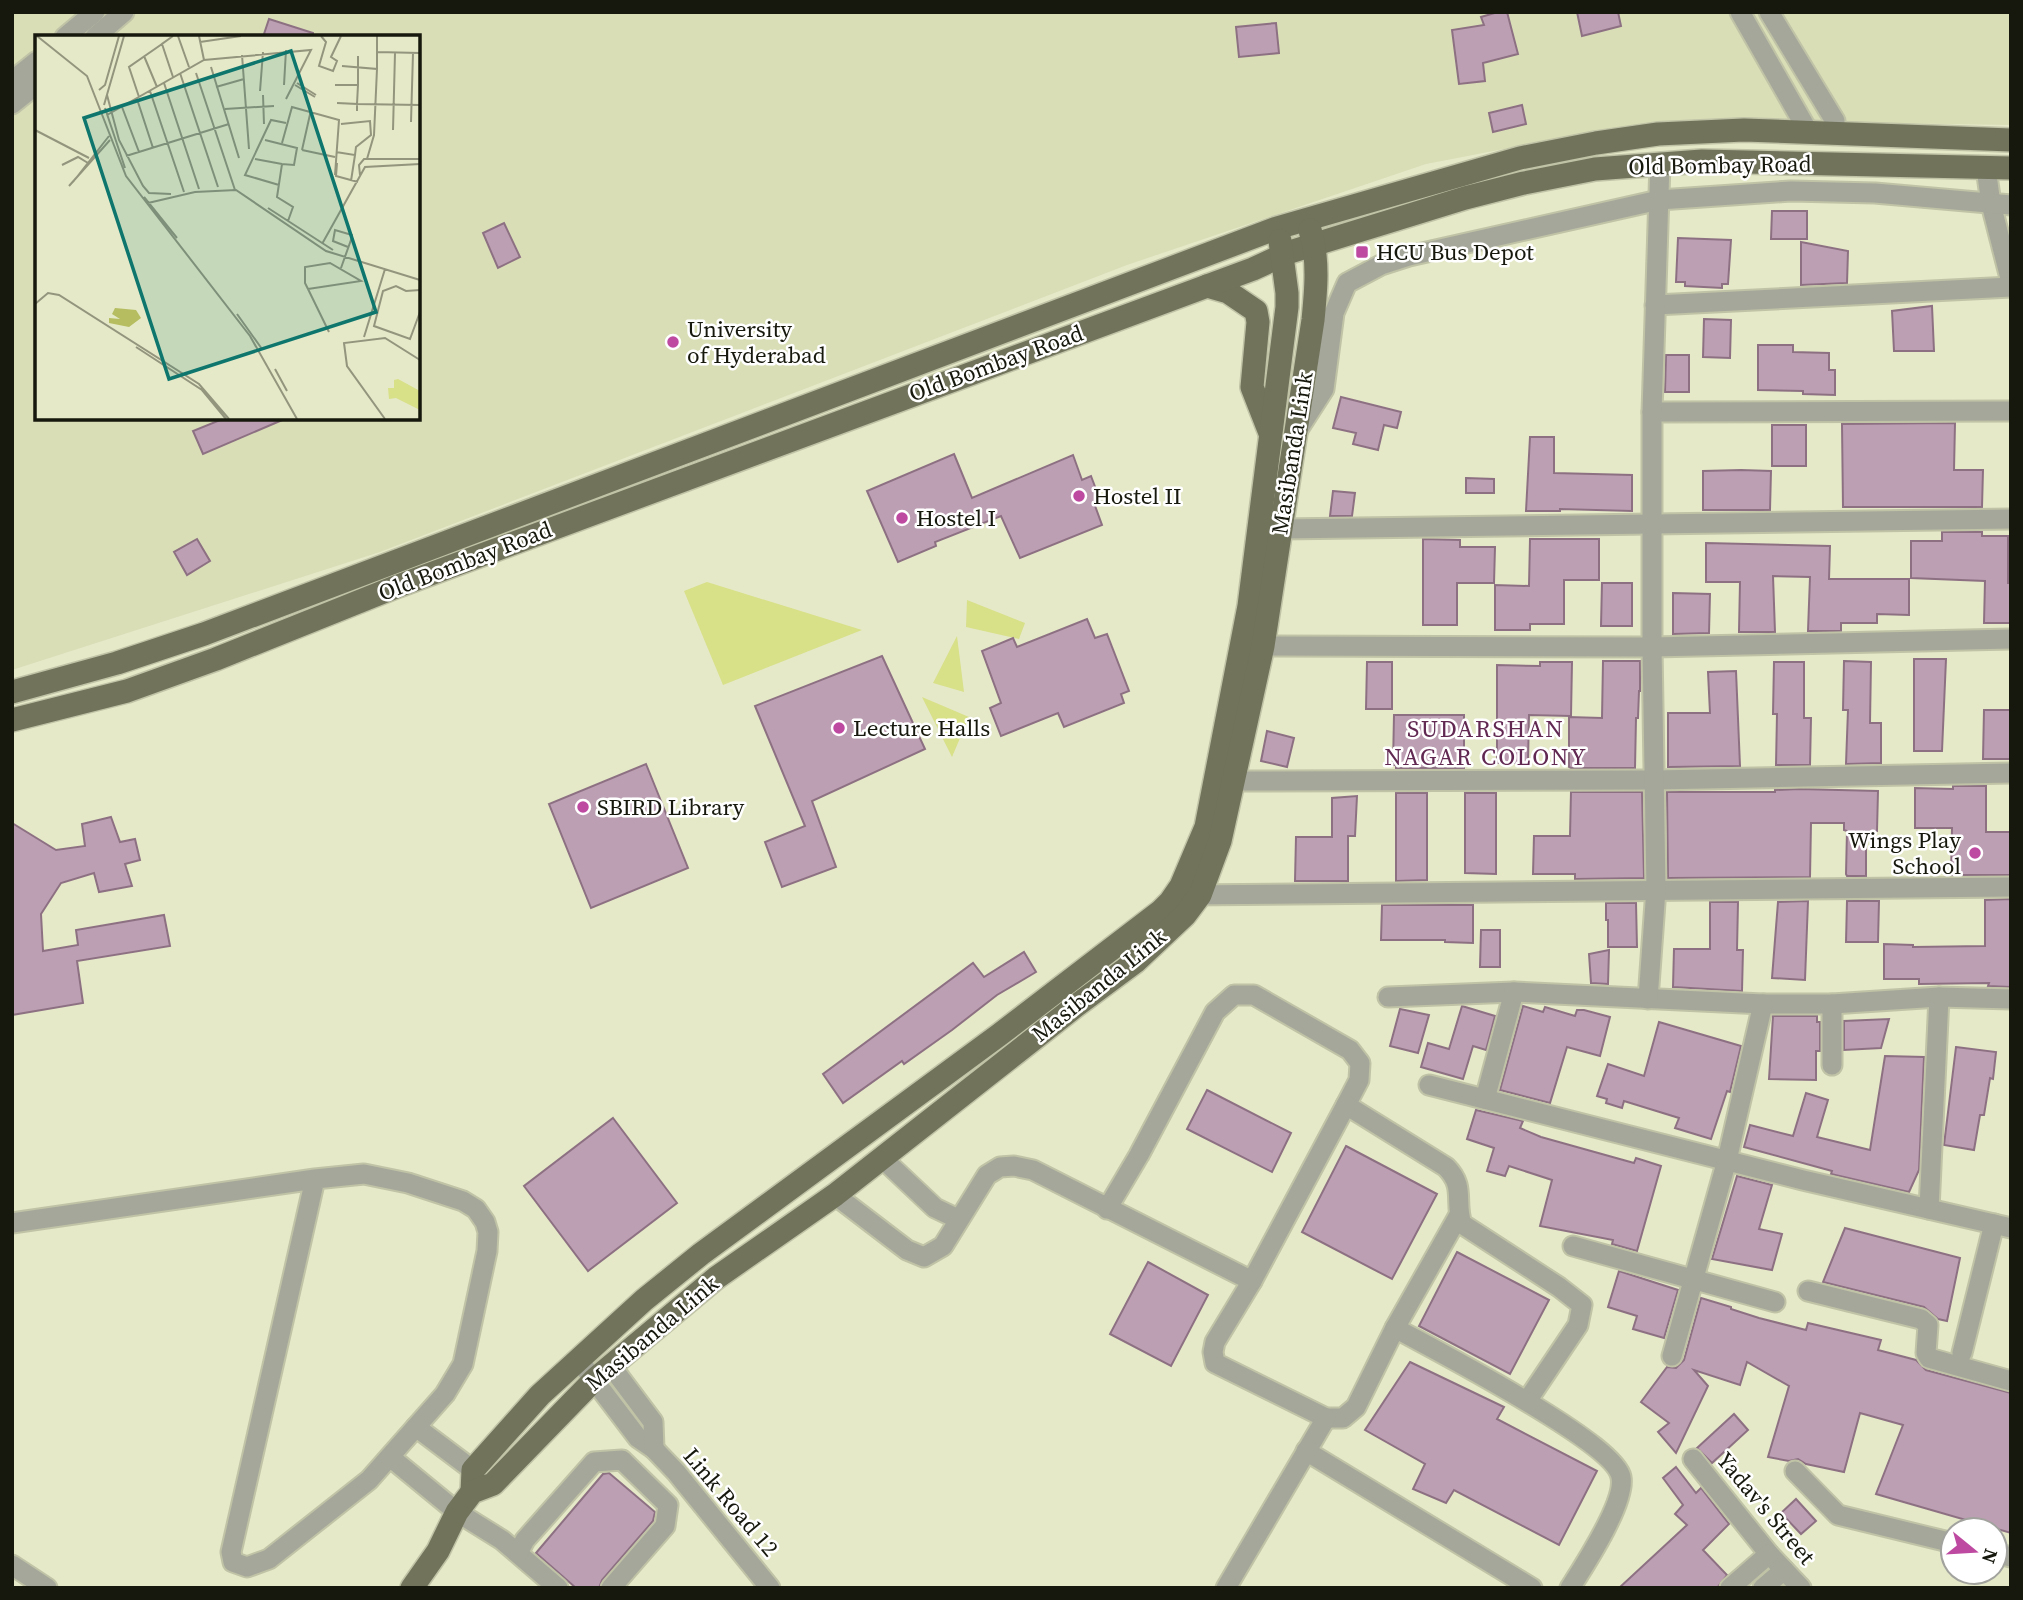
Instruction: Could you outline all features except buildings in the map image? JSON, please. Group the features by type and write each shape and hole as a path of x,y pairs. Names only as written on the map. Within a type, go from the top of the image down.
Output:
{"main road":[{"name":"Old Bombay Road","path":"12,692 117,663 204,634 1277,228 1464,173 1520,158 1596,143 1704,131 2011,141"},
{"name":"Old Bombay Road","path":"12,720 127,691 502,547 1207,286 1283,255 1465,198 1595,169 1660,163 1702,161 2011,168"},
{"name":"Masibanda Link","path":"472,1481 493,1483 603,1373 716,1278 835,1195 1135,962 1185,915 1200,895 1220,841 1263,646 1316,286 1314,244 1307,220"},
{"path":"412,1588 438,1550 472,1481 540,1395 578,1359 701,1254 1098,960 1161,911 1175,894 1193,861 1206,827 1249,606 1287,307 1283,255 1277,228"},
{"path":"1207,286 1228,292 1255,311 1258,322 1252,387 1271,436"},
{"path":"1098,960 1111,979"}],"street":[{"path":"67,35 95,12"},
{"path":"97,35 124,12"},
{"path":"1740,12 1809,133"},
{"path":"1769,12 1835,121 1835,134"},
{"path":"12,81 35,63"},
{"path":"12,104 35,87"},
{"path":"1648,999 1656,888 1651,647 1652,412 1660,163"},
{"path":"1655,305 2011,285 2001,205 1986,167"},
{"path":"1295,433 1324,389 1334,313 1347,283 1381,265 1409,256 1659,200 1790,191 1875,193 2001,205"},
{"path":"1652,412 2011,411"},
{"path":"1280,529 2011,519"},
{"path":"1263,646 1651,647 2011,639"},
{"path":"1234,781 1655,780 2011,773"},
{"path":"1175,894 2011,887"},
{"path":"1485,1099 1514,992"},
{"path":"1388,997 1514,992 1762,1004 1832,1004 1939,997 2011,999"},
{"path":"1107,1209 1139,1155 1215,1012 1234,995 1254,995 1350,1050 1360,1063 1359,1080 1252,1281 1215,1342 1213,1352 1216,1363 1326,1418 1343,1418 1356,1407 1395,1328 1459,1214"},
{"path":"1929,1209 1939,997"},
{"path":"1672,1356 1727,1160 1762,1004"},
{"path":"1832,1004 1832,1065"},
{"path":"1429,1085 2002,1226 1962,1353"},
{"path":"1346,1105 1446,1167 1455,1176 1459,1188 1459,1214 1462,1224 1582,1305 1578,1325 1527,1401"},
{"path":"882,1158 935,1208 958,1219"},
{"path":"835,1195 907,1250 924,1257 943,1246 987,1175 1000,1167 1014,1166 1033,1170 1252,1281"},
{"path":"12,1223 315,1179 363,1174 408,1183 463,1201 476,1209 485,1222 488,1232 487,1251 463,1364 445,1394 369,1480 269,1559 247,1567 233,1562 231,1552 315,1179"},
{"path":"1573,1246 1775,1302"},
{"path":"1808,1291 1921,1319 1928,1325 1926,1353 1929,1357 2011,1381"},
{"path":"1395,1328 1527,1401 1617,1466 1622,1479 1603,1533 1570,1588"},
{"name":"Link Road 12","path":"578,1359 603,1373 653,1422 654,1449 676,1472 770,1588"},
{"path":"1226,1588 1326,1418"},
{"path":"416,1427 472,1481"},
{"path":"1306,1451 1532,1588"},
{"path":"390,1457 457,1512 502,1540 558,1588"},
{"name":"Yadav's Street","path":"1693,1459 1769,1554 1801,1588"},
{"path":"518,1553 525,1540 594,1462 622,1460 668,1505 665,1526 611,1588"},
{"path":"1795,1471 1838,1515 1939,1540"},
{"path":"1730,1588 1769,1554"},
{"path":"12,1565 47,1588"},
{"path":"1763,1588 1784,1570"}],"shaded area":[{"name":"University of Hyderabad","path":"12,12 2011,12 2011,125 1688,120 1586,133 1426,164 1127,265 380,552 12,670"}],"green space":[{"path":"707,582 862,630 723,685 684,591"},
{"path":"967,600 1025,623 1019,639 966,627"},
{"path":"957,636 964,692 933,683"},
{"path":"922,697 969,717 952,757"}],"place":[{"name":"HCU Bus Depot","path":"1362,252"},
{"name":"University of Hyderabad","path":"673,342"},
{"name":"Hostel II","path":"1079,496"},
{"name":"Hostel I","path":"902,518"},
{"name":"Lecture Halls","path":"839,728"},
{"name":"SBIRD Library","path":"583,807"},
{"name":"Wings Play School","path":"1975,853"}],"district":[{"name":"SUDARSHAN NAGAR COLONY","path":"1486,742"}]}
